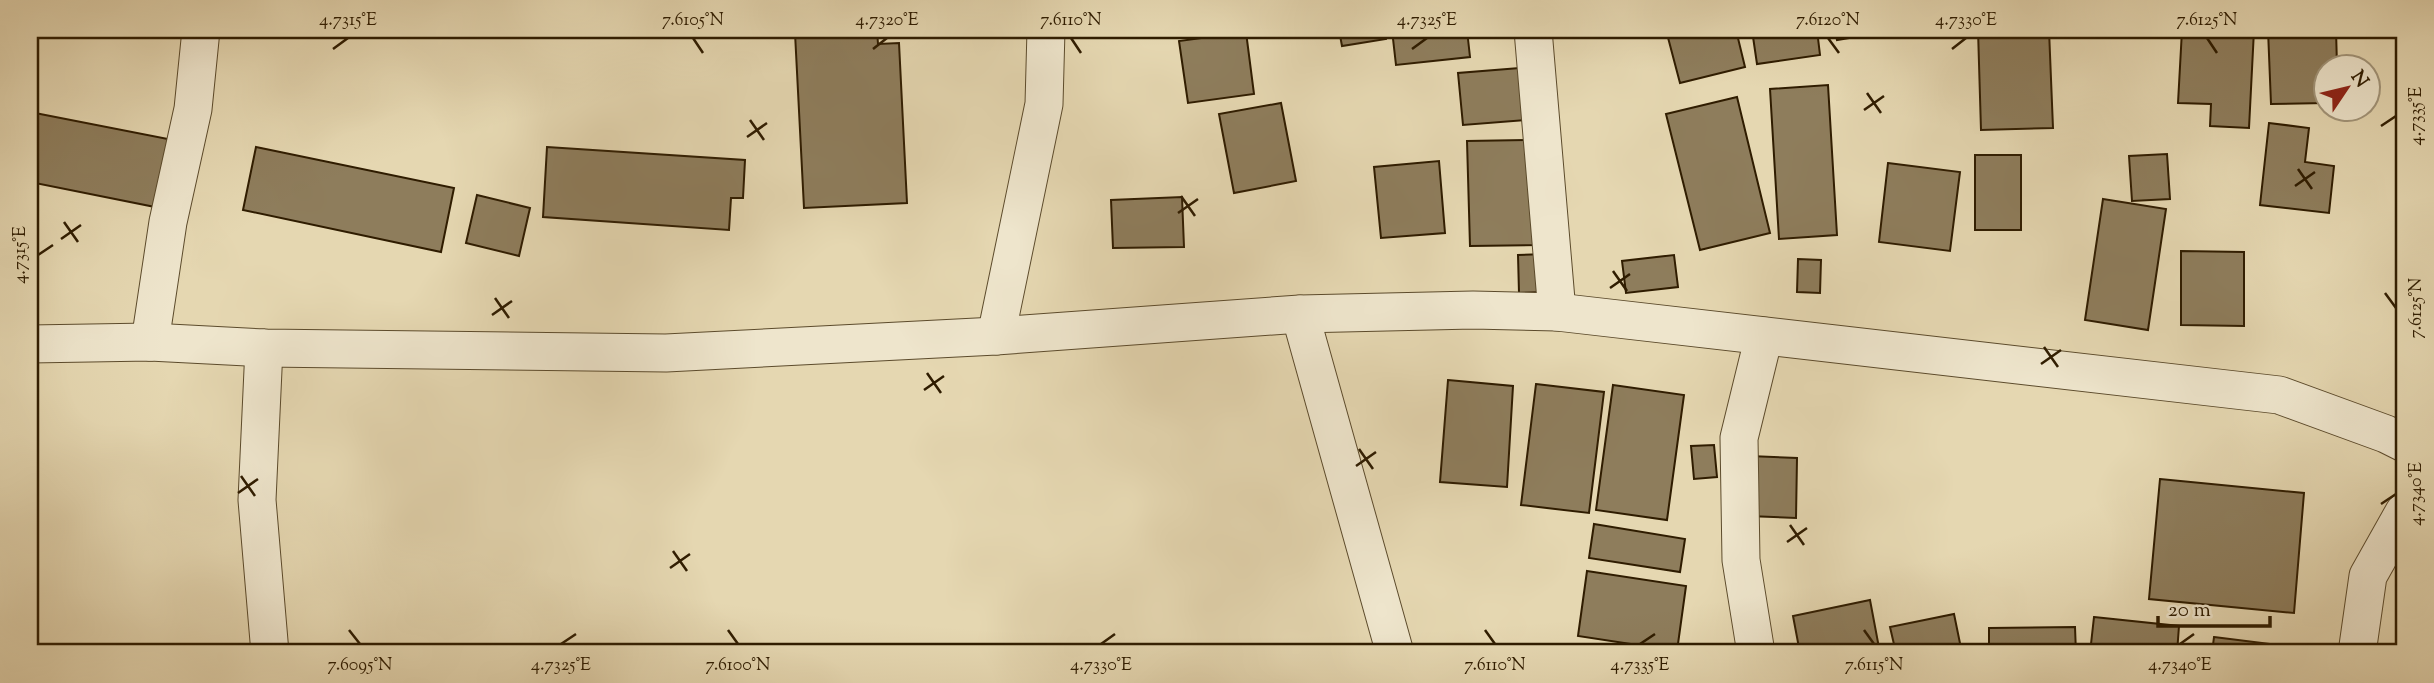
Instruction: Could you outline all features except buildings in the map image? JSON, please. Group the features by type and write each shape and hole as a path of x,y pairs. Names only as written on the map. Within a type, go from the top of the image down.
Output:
{"street":[{"path":"150,342 168,222 192,108 201,30"},
{"path":"996,337 1044,104 1046,30"},
{"path":"1532,30 1557,312"},
{"path":"30,344 150,342 264,348 666,353 996,337 1300,314 1474,310 1557,312 2280,395 2404,443"},
{"path":"1300,314 1395,653"},
{"path":"1756,653 1741,560 1739,438 1764,336"},
{"path":"264,348 257,500 270,653"},
{"path":"2357,653 2368,576 2404,512"}]}
